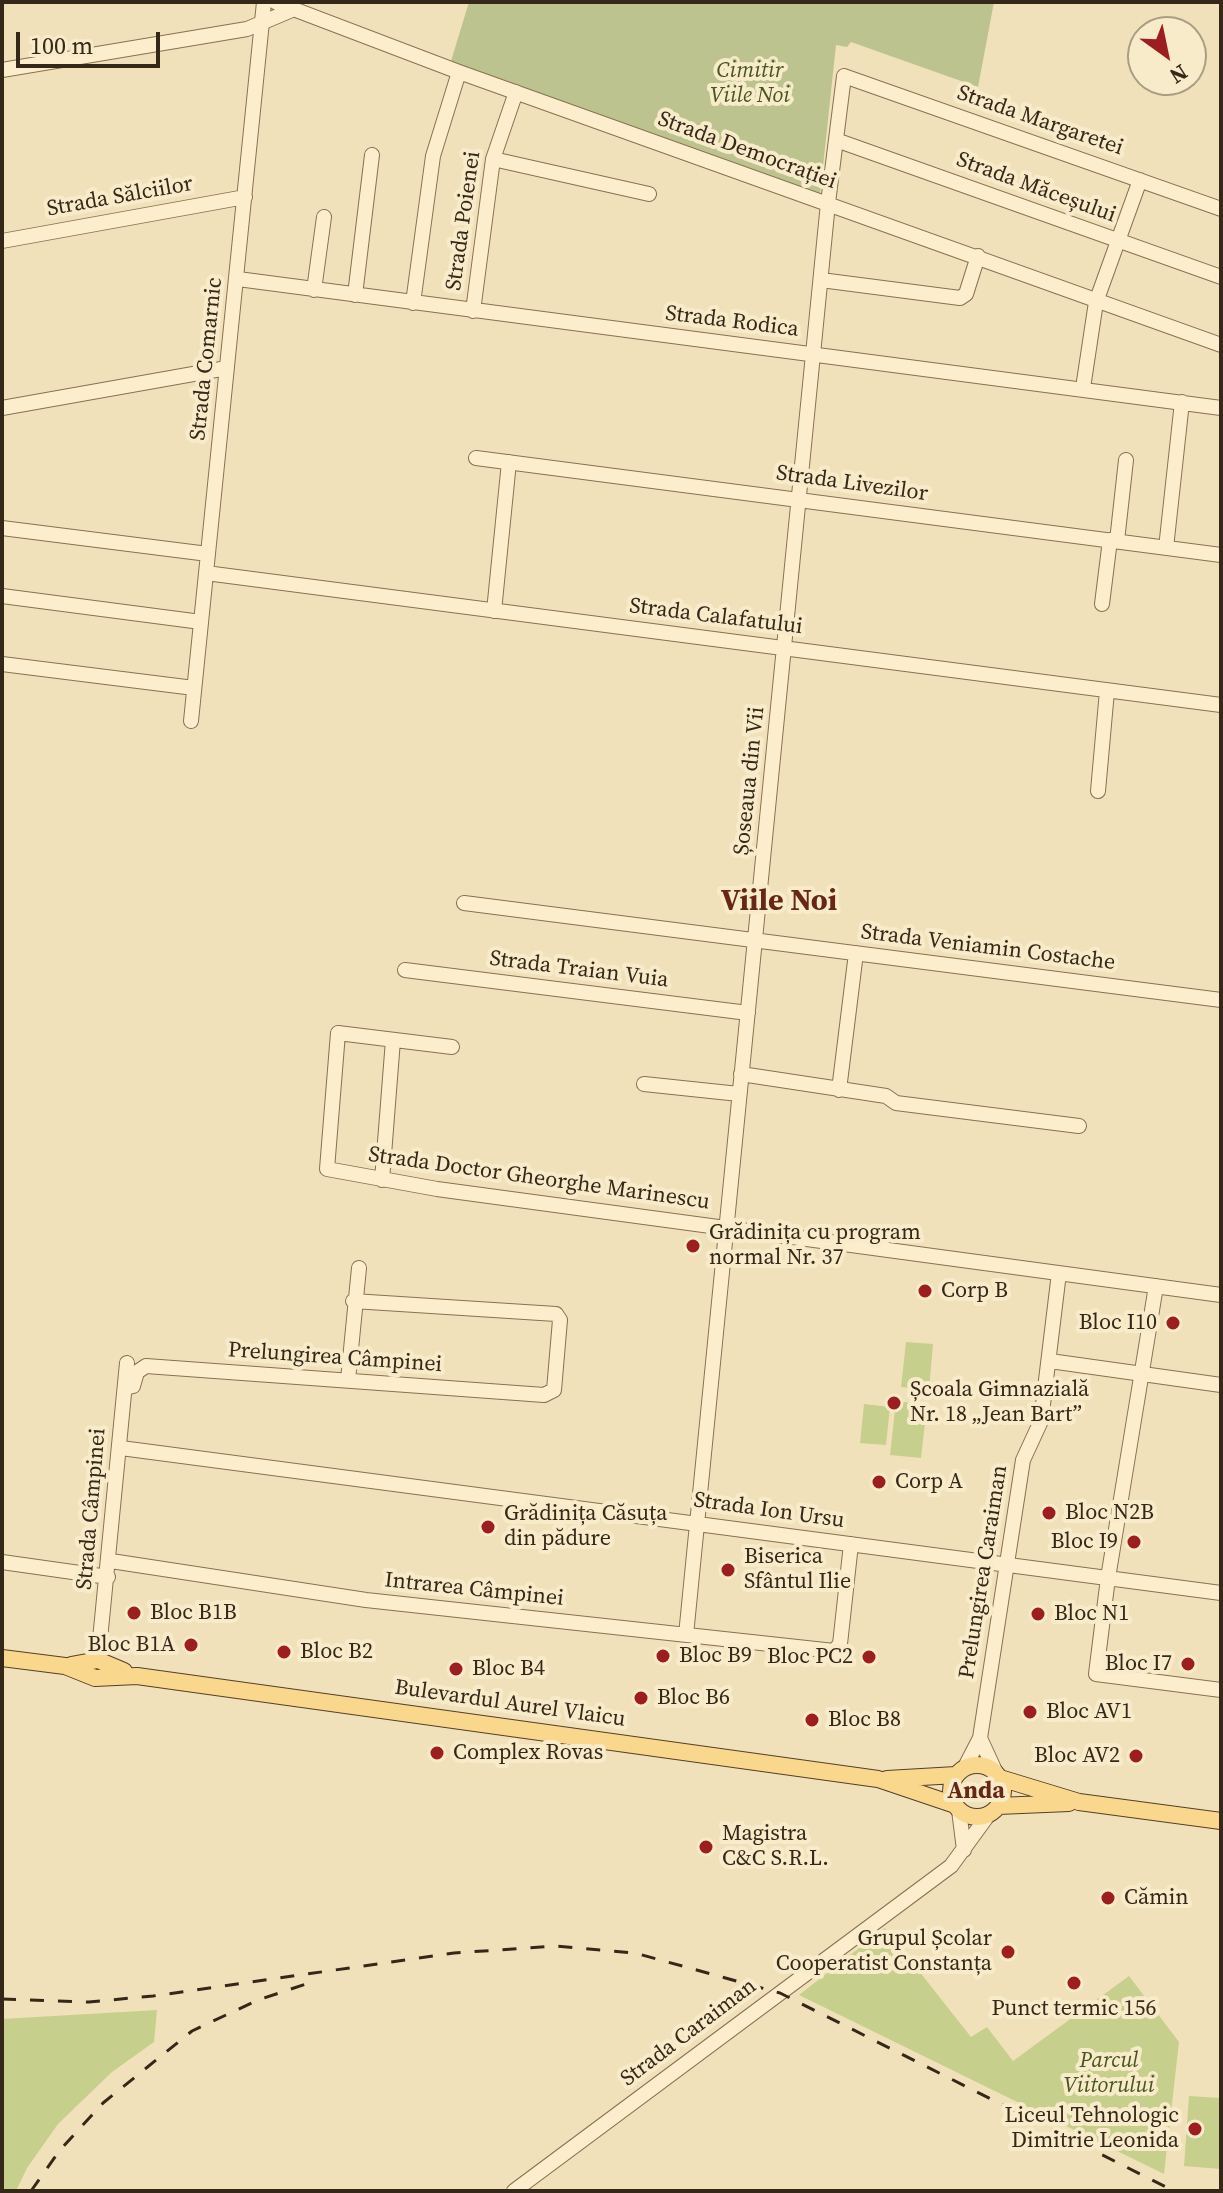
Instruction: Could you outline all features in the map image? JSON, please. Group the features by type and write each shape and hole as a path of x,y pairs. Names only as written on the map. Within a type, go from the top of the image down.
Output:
{"main road":[{"name":"Bulevardul Aurel Vlaicu","path":"2,1658 97,1667 137,1676 878,1779 957,1808"},
{"path":"1079,1802 994,1810 972,1816 957,1808 951,1790 961,1771 980,1765 998,1775 1079,1802 1221,1821"},
{"name":"Bulevardul Aurel Vlaicu","path":"878,1779 961,1771"},
{"path":"994,1810 1002,1796 998,1775"}],"street":[{"name":"Strada Comarnic","path":"191,721 264,2"},
{"name":"Strada Democrației","path":"275,2 459,72 1221,345"},
{"path":"2,70 261,26 292,10"},
{"path":"413,303 433,156 459,72"},
{"name":"Șoseaua din Vii","path":"686,1635 828,203 844,76"},
{"name":"Strada Margaretei","path":"844,76 1221,209"},
{"name":"Strada Poienei","path":"473,311 493,159 516,92"},
{"name":"Strada Măceșului","path":"836,140 1221,277"},
{"path":"355,295 372,155"},
{"path":"493,159 649,194"},
{"path":"1083,388 1096,302 1140,180"},
{"name":"Strada Sălciilor","path":"2,241 245,197"},
{"path":"314,290 324,217"},
{"path":"821,280 960,298 966,294 978,256"},
{"name":"Strada Rodica","path":"238,279 1221,408"},
{"path":"2,408 227,368"},
{"path":"1166,548 1182,402"},
{"name":"Strada Livezilor","path":"476,458 1221,555"},
{"path":"1102,604 1126,460"},
{"path":"494,611 509,462"},
{"path":"2,528 208,554"},
{"name":"Strada Calafatului","path":"206,573 1221,705"},
{"path":"2,596 201,622"},
{"path":"2,664 194,688"},
{"path":"1098,791 1107,691"},
{"name":"Strada Veniamin Costache","path":"464,903 1221,1000"},
{"path":"839,1090 856,953"},
{"name":"Strada Traian Vuia","path":"405,970 748,1013"},
{"name":"Strada Doctor Gheorghe Marinescu","path":"393,1040 338,1033 327,1169 382,1180 727,1229 1221,1295"},
{"path":"382,1180 393,1040 452,1047"},
{"path":"741,1074 886,1096 896,1103 1079,1126"},
{"path":"644,1084 739,1094"},
{"path":"348,1380 353,1301 359,1268"},
{"name":"Prelungirea Caraiman","path":"961,1771 980,1738 1023,1460 1041,1421 1059,1273"},
{"path":"1156,1286 1108,1578 1096,1674 1221,1690"},
{"name":"Prelungirea Câmpinei","path":"125,1388 133,1386 137,1372 146,1366 544,1395 554,1390 560,1320 556,1314 353,1301"},
{"path":"1050,1361 1221,1385"},
{"name":"Strada Câmpinei","path":"97,1667 127,1363"},
{"name":"Strada Ion Ursu","path":"121,1448 1221,1593"},
{"name":"Intrarea Câmpinei","path":"2,1562 109,1569 834,1651 840,1644 851,1544"},
{"path":"980,1738 998,1775"},
{"path":"957,1808 964,1850"},
{"name":"Strada Caraiman","path":"514,2191 943,1872 994,1810"}],"green space":[{"name":"Cimitir Viile Noi","path":"469,2 994,2 978,87 851,42 847,47 836,45 820,194 558,103 451,61"},
{"path":"906,1342 933,1344 929,1390 901,1387"},
{"path":"896,1401 927,1405 921,1458 890,1455"},
{"path":"864,1404 890,1407 886,1445 860,1443"},
{"name":"Parcul Viitorului","path":"885,1928 971,2037 987,2027 1013,2061 1129,1976 1179,2042 1164,2174 799,1995"},
{"path":"157,2010 154,2042 112,2072 58,2124 27,2168 16,2191 2,2191 2,2019"},
{"path":"1189,2096 1221,2098 1221,2169 1184,2166"}],"railway":[{"path":"2,1999 89,2002 153,1996 454,1953 556,1946 635,1953 780,1993 1174,2191"},
{"path":"31,2191 60,2150 103,2103 192,2031 258,2000 315,1981"}],"place":[{"name":"Grădinița cu program normal Nr. 37","path":"693,1246"},
{"name":"Corp B","path":"925,1291"},
{"name":"Bloc I10","path":"1173,1323"},
{"name":"Școala Gimnazială Nr. 18 „Jean Bart”","path":"894,1403"},
{"name":"Corp A","path":"879,1482"},
{"name":"Bloc N2B","path":"1049,1513"},
{"name":"Grădinița Căsuța din pădure","path":"488,1527"},
{"name":"Bloc I9","path":"1134,1542"},
{"name":"Biserica Sfântul Ilie","path":"728,1570"},
{"name":"Bloc B1B","path":"134,1613"},
{"name":"Bloc N1","path":"1038,1614"},
{"name":"Bloc B1A","path":"191,1645"},
{"name":"Bloc B2","path":"284,1652"},
{"name":"Bloc B9","path":"663,1656"},
{"name":"Bloc PC2","path":"869,1657"},
{"name":"Bloc I7","path":"1188,1664"},
{"name":"Bloc B4","path":"456,1669"},
{"name":"Bloc B6","path":"641,1698"},
{"name":"Bloc AV1","path":"1030,1712"},
{"name":"Bloc B8","path":"812,1720"},
{"name":"Complex Rovas","path":"437,1753"},
{"name":"Bloc AV2","path":"1136,1756"},
{"name":"Magistra C&C S.R.L.","path":"706,1847"},
{"name":"Cămin","path":"1108,1898"},
{"name":"Grupul Școlar Cooperatist Constanța","path":"1008,1952"},
{"name":"Punct termic 156","path":"1074,1983"},
{"name":"Liceul Tehnologic Dimitrie Leonida","path":"1195,2129"}],"district":[{"name":"Viile Noi","path":"779,902"},
{"name":"Anda","path":"976,1792"}]}
